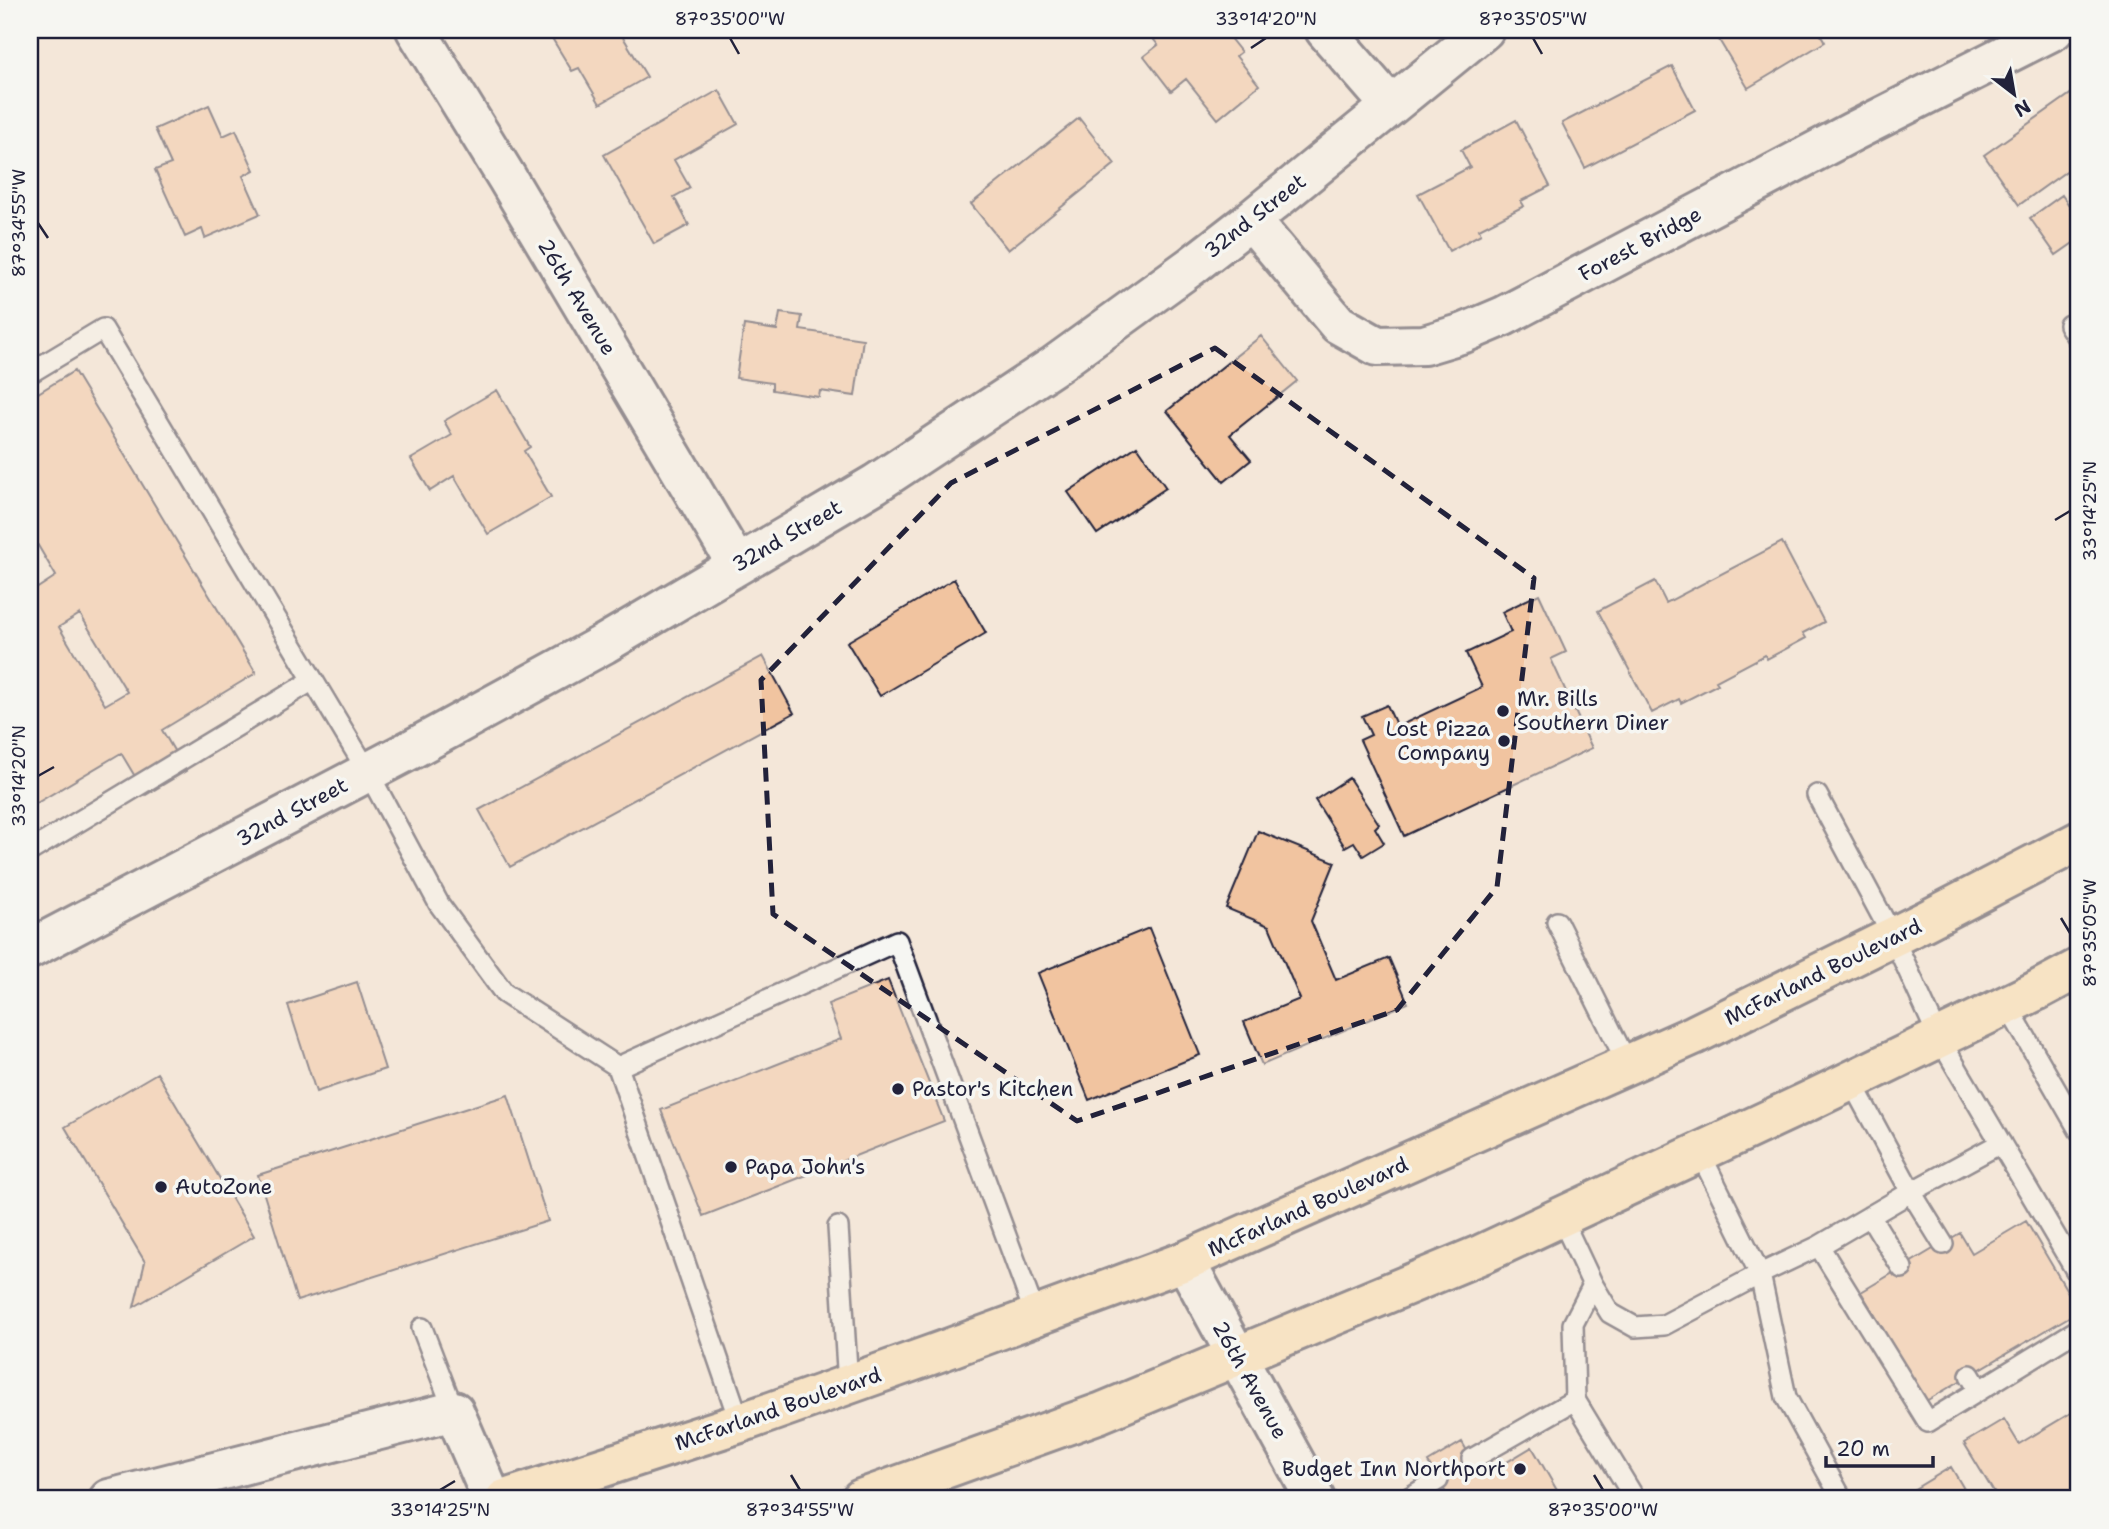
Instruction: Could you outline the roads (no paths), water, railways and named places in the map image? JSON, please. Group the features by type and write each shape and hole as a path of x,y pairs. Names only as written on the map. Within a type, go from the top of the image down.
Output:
{"highway":[{"name":"McFarland Boulevard","path":"505,1499 740,1423 1185,1261 1695,1035 2079,841"},
{"path":"861,1499 1100,1413 1482,1254 1851,1081 2079,968"}],"street":[{"name":"26th Avenue","path":"416,30 737,565"},
{"path":"1325,30 1391,106"},
{"name":"32nd Street","path":"34,939 368,772 604,644 875,484 1044,372 1193,265 1484,30"},
{"name":"Forest Bridge","path":"1251,220 1338,324 1377,346 1424,345 1464,333 1504,316 1852,132 2054,30"},
{"name":"26th Avenue","path":"1185,1261 1315,1499"},
{"path":"109,1499 454,1411 492,1499"}],"lane":[{"path":"30,373 103,328 368,772 439,904 504,993 618,1067 740,1423"},
{"path":"30,851 313,680"},
{"path":"1817,795 1893,937 1939,1038 2079,1276"},
{"path":"1557,922 1628,1065"},
{"path":"618,1067 897,941 1036,1317"},
{"path":"2007,1005 2079,1130"},
{"path":"1851,1081 1911,1192 1943,1244"},
{"path":"1561,1217 1593,1285 1610,1313 1635,1327 1664,1325 1819,1246 2001,1143"},
{"path":"1700,1153 1760,1274 1786,1397 1842,1499"},
{"path":"1870,1216 1902,1268"},
{"path":"838,1227 848,1385"},
{"path":"1819,1246 1928,1422 1975,1383 2014,1359 2079,1329"},
{"path":"1593,1285 1573,1324 1575,1400 1632,1497"},
{"path":"422,1328 454,1411"},
{"path":"1472,1459 1575,1400"},
{"path":"1407,1499 1438,1480"}],"place":[{"name":"Mr. Bills Southern Diner","path":"1503,711"},
{"name":"Lost Pizza Company","path":"1504,741"},
{"name":"Pastor's Kitchen","path":"898,1089"},
{"name":"Papa John's","path":"731,1167"},
{"name":"AutoZone","path":"161,1187"},
{"name":"Budget Inn Northport","path":"1520,1469"}]}
